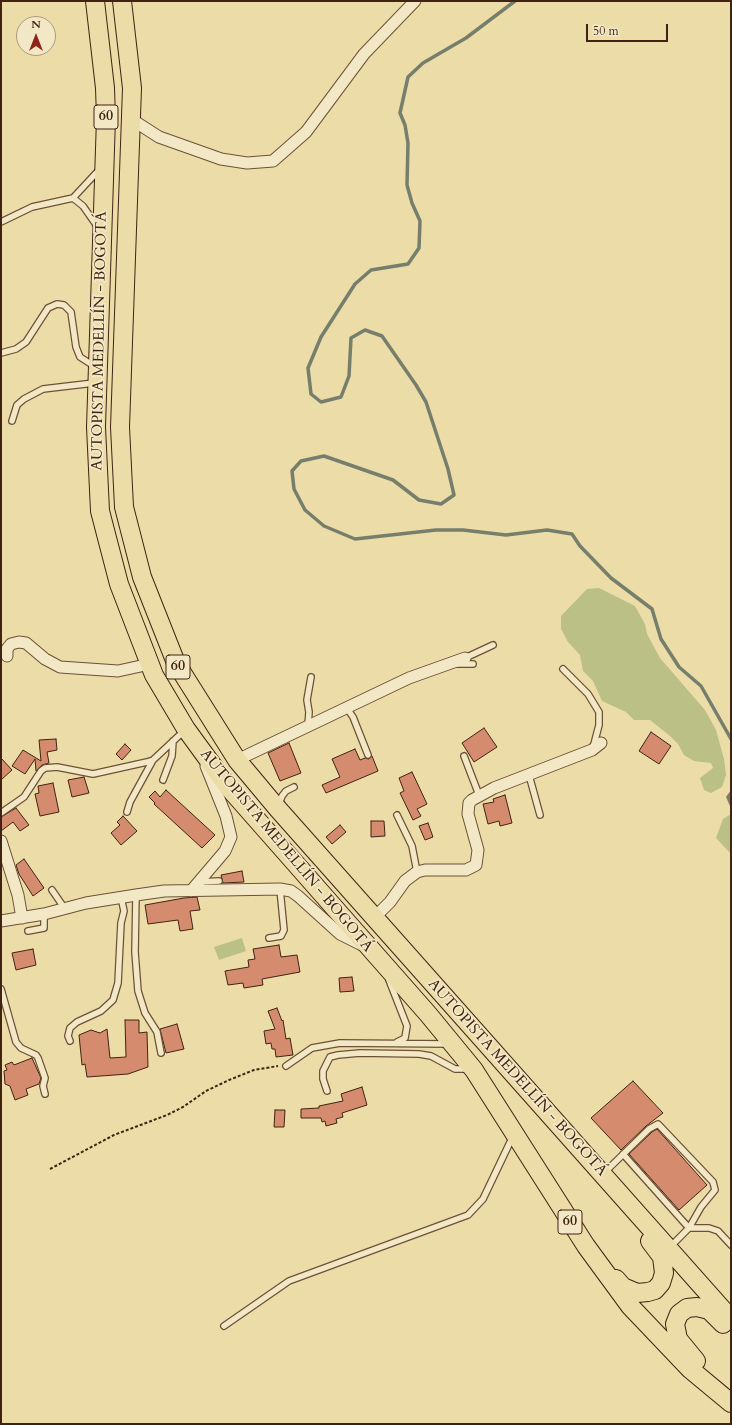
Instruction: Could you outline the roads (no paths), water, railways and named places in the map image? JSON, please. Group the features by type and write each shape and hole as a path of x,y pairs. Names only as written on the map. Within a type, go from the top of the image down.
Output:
{"highway":[{"name":"AUTOPISTA MEDELLÍN - BOGOTÁ","path":"95,1 106,88 96,427 100,511 119,584 154,675 186,730 202,753 258,822 386,967 474,1070 586,1246 630,1306 668,1348 730,1403"},
{"name":"AUTOPISTA MEDELLÍN - BOGOTÁ","path":"122,1 132,88 120,427 124,507 142,577 176,663 237,760 278,809 731,1319"},
{"path":"586,1246 623,1287 636,1293 648,1292 662,1283 664,1273 662,1257 640,1229 620,1194"},
{"path":"730,1403 710,1375 685,1350 678,1339 675,1324 679,1314 687,1308 697,1307 709,1310 731,1332"}],"street":[{"path":"131,119 159,137 222,159 247,164 273,161 306,132 364,54 415,1"},
{"path":"6,656 7,648 11,644 19,642 26,643 45,659 60,667 118,671 150,664"},
{"path":"237,760 408,678 454,661 469,661"},
{"path":"374,918 390,902 405,881 417,872 425,870 466,870 476,865 478,850 468,809 469,803 479,795 592,750 601,743"},
{"path":"195,886 225,851 231,837 226,816 202,753"},
{"path":"1,842 18,895 22,918"},
{"path":"1,921 44,914 121,896 195,886 280,889 291,891 340,934 371,950"}],"lane":[{"path":"1,222 32,207 73,198 104,166"},
{"path":"73,198 83,206 102,233"},
{"path":"1,353 16,349 26,342 48,308 57,304 64,305 71,312 76,347 80,357 93,366 97,375 43,388 17,405 12,421"},
{"path":"469,661 493,645"},
{"path":"562,669 588,694 599,712 599,725 592,750"},
{"path":"308,725 309,712 307,700 311,676"},
{"path":"346,707 353,717 368,755"},
{"path":"127,812 133,795 153,760 186,730"},
{"path":"163,780 172,756 173,741"},
{"path":"464,756 479,795"},
{"path":"1,813 24,797 40,771 45,768 57,767 93,774 153,760"},
{"path":"529,775 540,815"},
{"path":"278,809 282,796 286,791 294,787"},
{"path":"397,815 412,846 417,872"},
{"path":"195,886 219,881"},
{"path":"269,938 281,936 284,930 280,889"},
{"path":"52,890 65,909"},
{"path":"136,895 135,952 138,991 145,1014 157,1032 161,1053"},
{"path":"70,1041 68,1036 70,1028 77,1022 101,1011 113,1000 118,983 121,923 124,911 121,896"},
{"path":"28,931 44,928 44,914"},
{"path":"386,967 407,1026 405,1038 394,1043"},
{"path":"1,990 16,1042 21,1048 36,1055 38,1058 44,1078 44,1094"},
{"path":"286,1066 312,1048 326,1045 351,1042 453,1044"},
{"path":"328,1091 323,1079 323,1071 330,1057 338,1055 360,1053 419,1054 431,1056 455,1069 474,1070"},
{"path":"603,1175 649,1129 658,1124 712,1182 714,1190 701,1207 689,1228 669,1248"},
{"path":"224,1326 289,1281 468,1215 483,1199 514,1135"},
{"path":"623,1154 689,1228 709,1228 718,1231 731,1245"}],"waterway":[{"path":"515,1 466,38 423,63 408,77 400,113 405,125 408,143 407,185 412,203 420,221 419,248 408,264 371,270 355,284 321,337 308,368 311,394 321,402 341,397 349,376 351,338 365,330 382,336 426,402 448,469 454,495 441,504 419,500 393,480 324,456 301,461 292,471 294,489 305,510 324,526 355,539 436,530 463,530 506,535 547,530 572,534 580,546 611,578 652,609 661,639 679,667 701,686 731,739"},
{"path":"731,793 728,797 731,804"}]}
